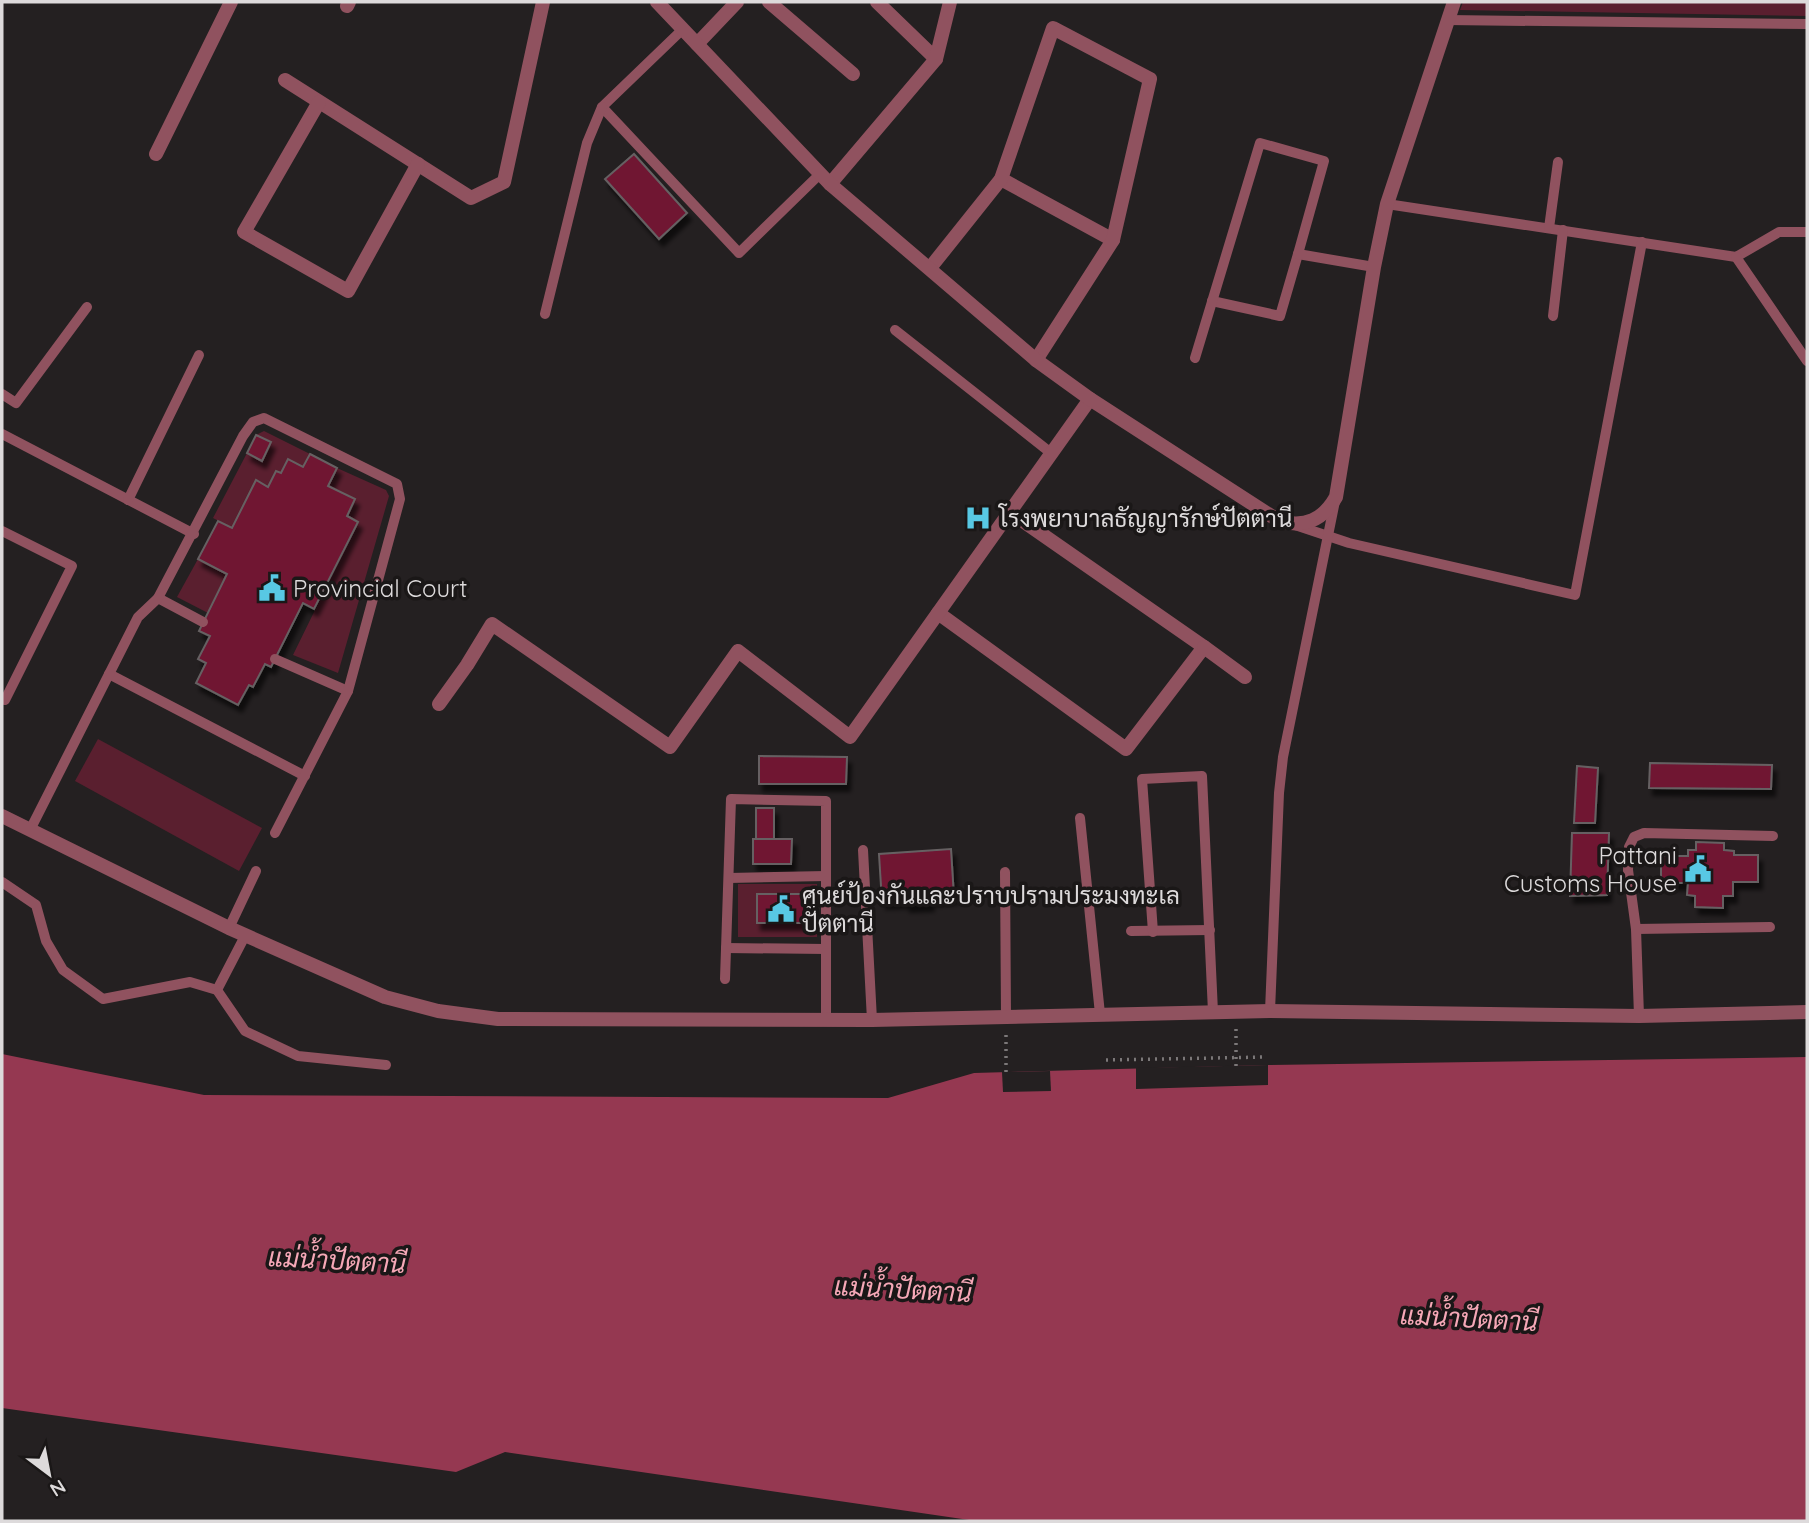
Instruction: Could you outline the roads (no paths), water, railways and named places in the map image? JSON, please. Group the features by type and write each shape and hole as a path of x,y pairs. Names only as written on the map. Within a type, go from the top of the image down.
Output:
{"street":[{"path":"156,154 231,2"},
{"path":"285,80 471,198 504,183 543,2"},
{"path":"657,2 826,178 1036,360 1279,521 1292,525 1306,524 1319,518 1329,509 1336,497 1387,204 1454,2"},
{"path":"698,44 737,2"},
{"path":"769,2 853,74"},
{"path":"877,2 936,59"},
{"path":"826,178 936,59 950,2"},
{"path":"930,268 1002,179 1053,28 1150,79 1113,240 1036,360"},
{"path":"319,102 244,232 348,290 418,164"},
{"path":"1002,179 1113,240"},
{"path":"439,704 492,624 670,747 738,651 850,737 1090,398"},
{"path":"1010,512 1245,677"},
{"path":"939,613 1126,749 1204,647"},
{"path":"2,816 245,936 385,997 439,1011 498,1019 872,1020 1270,1011 1639,1016 1807,1013"}],"lane":[{"path":"1447,20 1807,24"},
{"path":"545,314 587,144 602,107 683,29"},
{"path":"602,107 739,253 826,178"},
{"path":"1195,358 1212,301 1260,143 1324,161 1280,316 1212,301"},
{"path":"1549,228 1558,162"},
{"path":"1387,204 1736,257 1779,232 1807,232"},
{"path":"1552,316 1563,230"},
{"path":"1292,525 1329,537 1575,596 1642,242"},
{"path":"1298,254 1374,267"},
{"path":"1736,257 1807,360"},
{"path":"2,394 16,403 87,307"},
{"path":"895,330 1051,453"},
{"path":"128,499 200,355"},
{"path":"30,830 138,617 158,598 194,534 243,436 253,422 264,418 397,484 400,499 348,691 275,833"},
{"path":"2,434 194,534"},
{"path":"1270,1011 1279,793 1283,757 1336,497"},
{"path":"2,531 72,566 5,700"},
{"path":"158,598 203,622"},
{"path":"275,659 348,691"},
{"path":"109,674 305,776"},
{"path":"1153,932 1142,779 1202,776 1213,1012"},
{"path":"725,979 731,799 826,801 826,1020"},
{"path":"1080,818 1100,1014"},
{"path":"1639,1016 1636,929 1628,870 1629,847 1634,837 1644,833 1773,836"},
{"path":"863,850 872,1020"},
{"path":"229,928 256,871"},
{"path":"1005,872 1006,1016"},
{"path":"729,878 826,876"},
{"path":"2,882 36,905 46,941 63,970 103,999 190,982 217,990 245,1031 298,1056 386,1065"},
{"path":"1636,929 1770,926"},
{"path":"1131,931 1210,930"},
{"path":"217,990 245,936"},
{"path":"726,948 825,949"}],"water":[{"name":"แม่น้ำปัตตานี","path":"2,1054 204,1095 888,1098 974,1073 1268,1065 1807,1057 1807,1521 976,1521 505,1452 456,1472 2,1408"}],"place":[{"name":"โรงพยาบาลธัญญารักษ์ปัตตานี","path":"978,518"},
{"name":"Provincial Court","path":"272,588"},
{"name":"Pattani Customs House","path":"1698,869"},
{"name":"ศูนย์ป้องกันและปราบปรามประมงทะเล ปัตตานี","path":"781,909"}]}
